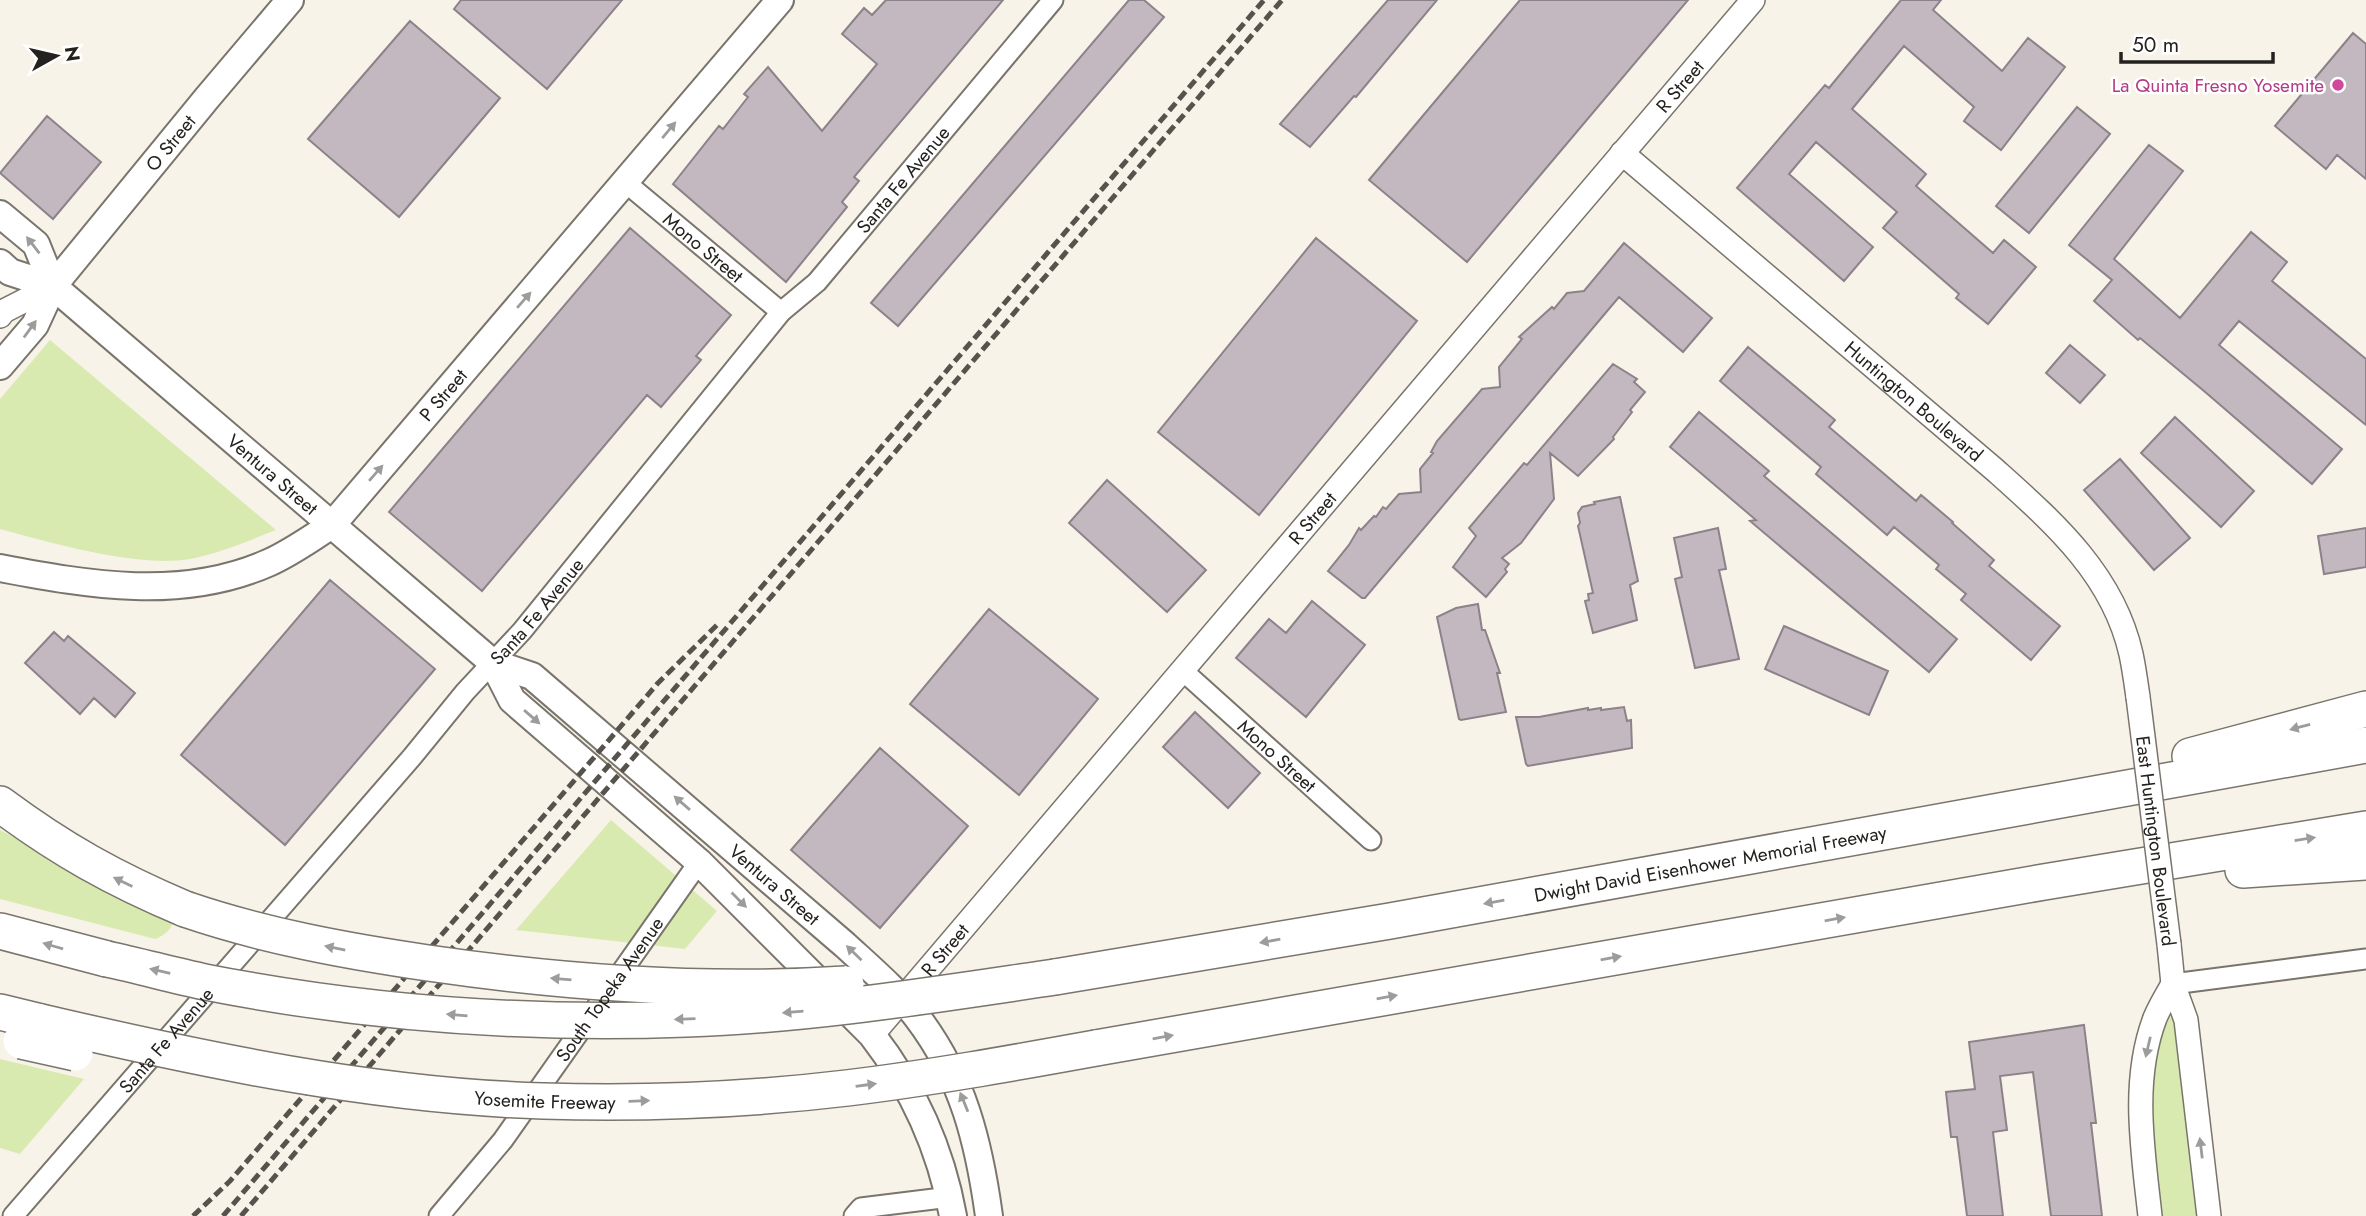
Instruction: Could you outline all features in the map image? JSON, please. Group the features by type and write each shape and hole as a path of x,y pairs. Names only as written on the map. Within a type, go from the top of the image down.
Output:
{"highway":[{"path":"1923,826 2366,709"},
{"name":"Dwight David Eisenhower Memorial Freeway","path":"1070,975 1390,921 2366,745"},
{"path":"0,804 43,835 135,888 186,909 272,934 334,948 559,979 751,988 856,983 942,973 1070,975"},
{"path":"2044,883 2366,829"},
{"path":"2044,883 2366,862"},
{"name":"Yosemite Freeway","path":"20,1033 128,1065 236,1085 312,1091 400,1089 550,1101 630,1102 734,1098 893,1082 2044,883"},
{"path":"0,931 205,982 356,1004 472,1016 577,1020 688,1019 808,1010 1070,975"},
{"path":"0,1012 20,1033"}],"main road":[{"name":"O Street","path":"0,366 34,325 54,286 206,97 290,0"},
{"name":"P Street","path":"0,568 116,586 183,586 224,578 266,564 295,550 332,524 780,0"},
{"name":"Ventura Street","path":"0,214 36,244 54,286"},
{"name":"Ventura Street","path":"0,263 10,272 54,286 332,524 493,663 512,700 699,862 872,1035 891,1060 917,1105 952,1207"},
{"name":"Ventura Street","path":"493,663 532,676 835,936 902,1000 930,1036 954,1078 969,1116 983,1167 989,1216"}],"street":[{"name":"Santa Fe Avenue","path":"13,1216 522,631 781,312 817,282 1053,0"},
{"name":"R Street","path":"872,1035 1753,0"},
{"name":"Huntington Boulevard","path":"1622,153 1969,448 2065,536 2092,569 2114,604 2131,653 2138,697"},
{"name":"Mono Street","path":"625,182 781,312"},
{"name":"O Street","path":"0,316 4,311 54,286"},
{"name":"Mono Street","path":"1182,670 1371,840"},
{"name":"East Huntington Boulevard","path":"2138,697 2173,984 2186,1020 2209,1216"},
{"name":"South Topeka Avenue","path":"439,1216 503,1140 699,862"},
{"path":"2150,1216 2140,1126 2141,1084 2155,1018 2173,984 2366,959"},
{"path":"854,1216 861,1208 952,1207"}],"green space":[{"path":"50,340 276,530 212,553 169,561 95,553 0,529 0,399"},
{"path":"611,820 717,911 685,949 516,930"},
{"path":"0,830 175,918 172,925 155,939 0,899"},
{"path":"2167,1018 2175,1018 2200,1216 2157,1216 2150,1141 2150,1090 2159,1041"},
{"path":"0,1059 84,1079 20,1154 0,1148"}],"building":[{"path":"461,0 622,0 547,89 454,9"},
{"path":"886,0 1003,0 854,177 859,181 842,202 847,207 786,282 673,184 719,126 723,129 748,97 744,94 768,67 822,131 877,64 842,34 864,8 872,15"},
{"path":"1129,0 1144,0 1164,17 898,326 871,303"},
{"path":"1388,0 1437,0 1356,97 1354,96 1310,147 1280,124"},
{"path":"1520,0 1688,0 1467,262 1369,180"},
{"path":"1901,0 1941,0 1933,10 2002,71 2028,38 2065,67 2001,150 1964,121 1974,107 1904,46 1852,109 1926,174 1916,186 1993,253 2004,240 2036,267 1988,324 1956,298 1959,294 1883,228 1897,212 1816,142 1789,174 1873,247 1844,281 1737,188 1825,85 1829,88"},
{"path":"410,21 500,98 399,217 308,139"},
{"name":"La Quinta Fresno Yosemite","path":"2353,33 2366,44 2366,179 2337,155 2326,169 2275,126"},
{"path":"2077,107 2110,134 2029,233 1996,206"},
{"path":"47,116 101,162 53,219 0,173"},
{"path":"2149,145 2183,171 2114,259 2180,318 2251,232 2287,262 2272,281 2366,359 2366,425 2239,321 2219,345 2342,449 2312,484 2094,301 2112,280 2069,245"},
{"path":"630,228 731,315 696,356 701,360 661,407 647,395 482,591 389,512"},
{"path":"1316,238 1417,321 1259,515 1158,432"},
{"path":"1624,243 1712,318 1683,352 1619,297 1365,598 1328,571 1359,528 1361,530 1376,517 1383,507 1386,509 1399,494 1421,492 1420,469 1433,453 1431,452 1437,441 1482,389 1500,387 1499,367 1522,339 1519,337 1552,307 1554,309 1567,293 1584,291"},
{"path":"2070,345 2105,375 2080,403 2046,373"},
{"path":"1748,347 1835,420 1829,427 1916,501 1921,495 1953,522 1994,560 1989,566 2060,626 2031,660 1961,600 1966,594 1936,569 1939,565 1894,527 1887,535 1816,474 1821,467 1720,381"},
{"path":"1613,364 1637,379 1634,382 1645,392 1630,410 1632,412 1614,439 1578,476 1550,453 1554,499 1521,543 1502,558 1509,564 1505,569 1507,572 1486,597 1453,567 1476,536 1469,528"},
{"path":"1699,412 1769,471 1764,476 1957,639 1929,672 1750,521 1756,520 1670,447"},
{"path":"2175,417 2254,491 2221,527 2141,453"},
{"path":"2120,459 2190,538 2154,570 2084,490"},
{"path":"1107,480 1206,570 1167,612 1069,523"},
{"path":"1620,497 1638,581 1630,585 1637,620 1593,633 1585,601 1589,600 1588,594 1593,593 1578,526 1578,513 1582,507 1595,504 1594,502"},
{"path":"1718,528 1726,569 1719,570 1739,659 1695,668 1675,579 1682,577 1674,538"},
{"path":"2366,528 2366,567 2324,574 2318,536"},
{"path":"330,580 435,669 285,845 181,755"},
{"path":"1312,601 1365,645 1306,717 1236,658 1269,619 1286,633"},
{"path":"1478,604 1482,630 1485,630 1500,673 1497,673 1506,712 1461,720 1437,617 1456,608"},
{"path":"989,609 1098,699 1019,795 910,704"},
{"path":"1784,626 1888,671 1869,715 1765,669"},
{"path":"54,632 64,641 68,636 135,693 115,717 94,698 80,714 25,663"},
{"path":"1624,707 1627,721 1631,720 1632,748 1528,766 1526,764 1516,717 1539,717 1588,708 1601,710"},
{"path":"1195,712 1260,773 1228,808 1163,747"},
{"path":"880,748 968,826 880,928 791,850"},
{"path":"2084,1025 2096,1123 2091,1123 2102,1216 2051,1216 2033,1072 2000,1076 2007,1130 1993,1132 2003,1216 1967,1216 1957,1137 1951,1137 1946,1092 1975,1089 1969,1042"}],"railway":[{"path":"223,1216 1264,0"},
{"path":"241,1216 1282,0"},
{"path":"193,1216 230,1181 658,683 720,622"}],"place":[{"name":"La Quinta Fresno Yosemite","path":"2338,85"}]}
